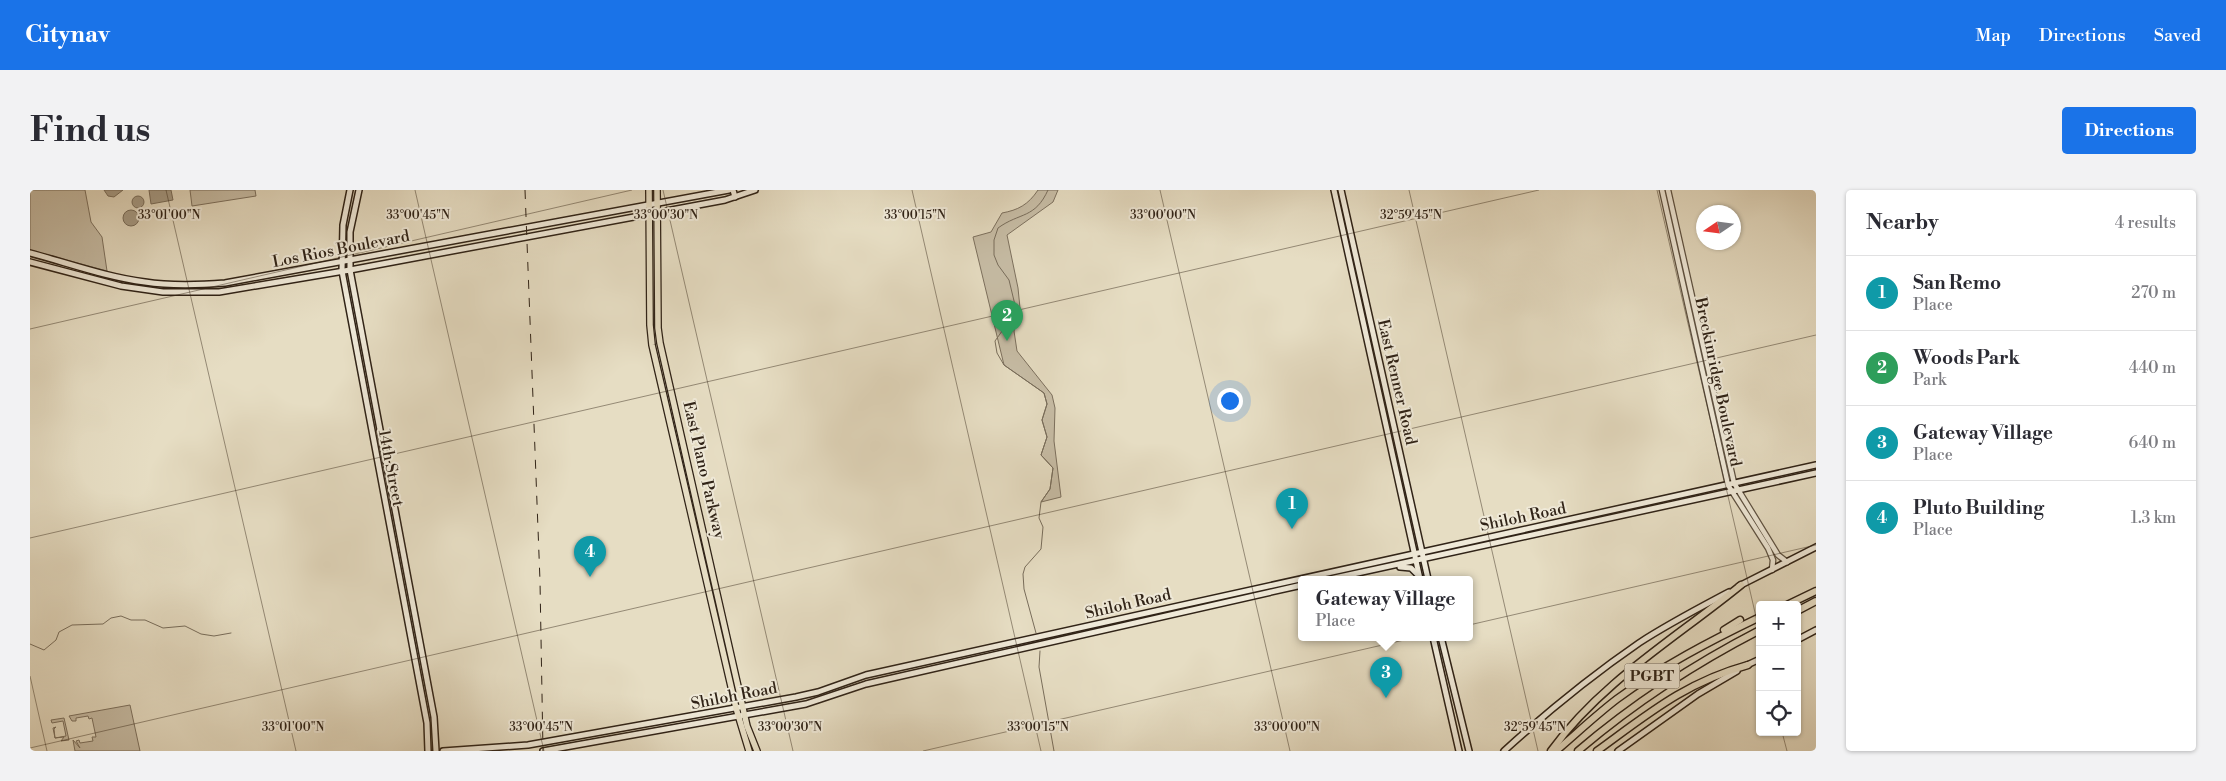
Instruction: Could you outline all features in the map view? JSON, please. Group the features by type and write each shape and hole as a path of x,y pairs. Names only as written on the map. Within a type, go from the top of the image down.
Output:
{"highway":[{"path":"1551,751 1567,730 1616,681 1741,585"},
{"path":"1795,601 1816,591"},
{"path":"1801,609 1816,601"},
{"path":"1704,644 1740,620"},
{"name":"PGBT","path":"1556,751 1617,700 1704,644 1756,620"},
{"name":"PGBT","path":"1578,751 1654,691 1756,632"},
{"path":"1597,751 1682,690 1709,677 1748,665"}],"main road":[{"name":"14th Street","path":"355,190 350,232 350,270 424,666 435,728 436,751"},
{"name":"14th Street","path":"355,190 343,225 342,271 427,723 428,751"},
{"name":"East Plano Parkway","path":"649,190 649,284 652,345 718,628 740,708"},
{"name":"East Plano Parkway","path":"656,190 660,343 714,576 749,751"},
{"name":"Los Rios Boulevard","path":"30,253 99,273 145,282 200,285 246,280 349,262 583,216 729,190"},
{"path":"733,190 736,197"},
{"name":"Los Rios Boulevard","path":"30,262 110,284 144,290 207,293 350,270 657,213 736,197 755,190"},
{"name":"East Renner Road","path":"1334,190 1420,576"},
{"name":"East Renner Road","path":"1342,190 1427,576"},
{"path":"1337,204 1344,202"},
{"path":"583,216 585,226"},
{"path":"462,239 464,249"},
{"path":"415,248 418,257"},
{"path":"284,273 286,281"},
{"path":"246,280 246,288"},
{"path":"649,284 657,284"},
{"path":"354,336 362,334"},
{"path":"652,345 660,343"},
{"path":"666,404 675,403"},
{"path":"1386,426 1394,424"},
{"path":"681,467 689,464"},
{"name":"Shiloh Road","path":"1310,576 1816,466"},
{"name":"Shiloh Road","path":"1343,576 1424,560 1816,473"},
{"path":"1570,519 1570,527"},
{"path":"1477,539 1479,547"},
{"path":"1504,751 1556,706 1635,646 1741,585 1816,547"},
{"path":"1370,570 1374,572 1406,566 1417,572 1419,576"},
{"path":"1350,567 1352,574"},
{"path":"706,578 714,576"},
{"name":"Shiloh Road","path":"443,751 510,749 740,708 818,692 866,675 1298,579"},
{"name":"Shiloh Road","path":"543,751 806,704 852,688 1298,586"},
{"path":"1171,607 1173,614"},
{"path":"718,628 725,627"},
{"path":"1801,638 1816,630"},
{"path":"1434,641 1459,751"},
{"path":"1442,641 1469,750"},
{"path":"1434,644 1440,644 1445,651"},
{"path":"1005,645 1007,652"},
{"path":"1618,751 1698,694 1756,661"},
{"path":"917,664 919,672"},
{"path":"416,668 424,666"},
{"name":"East Plano Parkway","path":"741,715 757,751"},
{"path":"670,721 671,728"}],"street":[{"path":"1663,191 1669,191"},
{"name":"Breckinridge Boulevard","path":"1663,191 1731,484 1760,532 1778,555 1787,562"},
{"name":"Breckinridge Boulevard","path":"1669,191 1731,484"},
{"name":"Breckinridge Boulevard","path":"1760,532 1771,555 1772,570"}],"shaded area":[{"path":"30,190 85,190 91,222 102,237 107,271 30,250"},
{"path":"104,190 123,190 114,197 108,196"},
{"path":"149,190 171,190 173,200 151,204"},
{"path":"190,190 255,190 256,196 192,206"},
{"path":"1038,190 1058,190 1053,202 1007,235 1018,288 1020,308 1014,331 1017,351 1052,395 1055,408 1054,441 1061,497 1041,502 1050,489 1053,468 1041,455 1047,437 1042,420 1047,404 1044,393 1004,365 973,237 991,232 1002,213 1022,206"},
{"path":"136,196 140,196 144,202 140,208 136,208 132,204 132,200"},
{"path":"128,210 134,210 139,215 137,224 128,226 123,221 123,215"},
{"path":"130,705 140,751 75,751 73,740 80,748 76,741 79,740 80,743 93,741 92,737 96,737 92,718 89,719 88,716 76,718 76,721 72,721 69,716"},
{"path":"64,718 69,740 61,741 64,737 55,738 66,736 63,721 52,723 51,720"}],"waterway":[{"path":"1036,633 1024,589 1023,574 1025,567 1041,549 1043,527 1039,518 1041,502 1050,489 1053,468 1041,455 1047,437 1042,420 1047,404 1044,393 1004,365 997,353 995,341 1012,317 1015,305 1009,280 998,265 994,255 994,240 998,228 1032,211 1038,206 1048,190"},
{"path":"30,644 44,650 56,640 59,632 72,625 103,624 111,618 121,616 131,620 145,620 163,628 185,626 201,634 214,636 231,633"},
{"path":"1040,651 1039,667 1054,751"}],"railway":[{"path":"525,190 540,581 543,751"}],"place":[{"name":"Woods Park","path":"1007,341"},
{"name":"San Remo","path":"1292,529"},
{"name":"Pluto Building","path":"590,577"},
{"name":"Gateway Village","path":"1386,698"}]}
